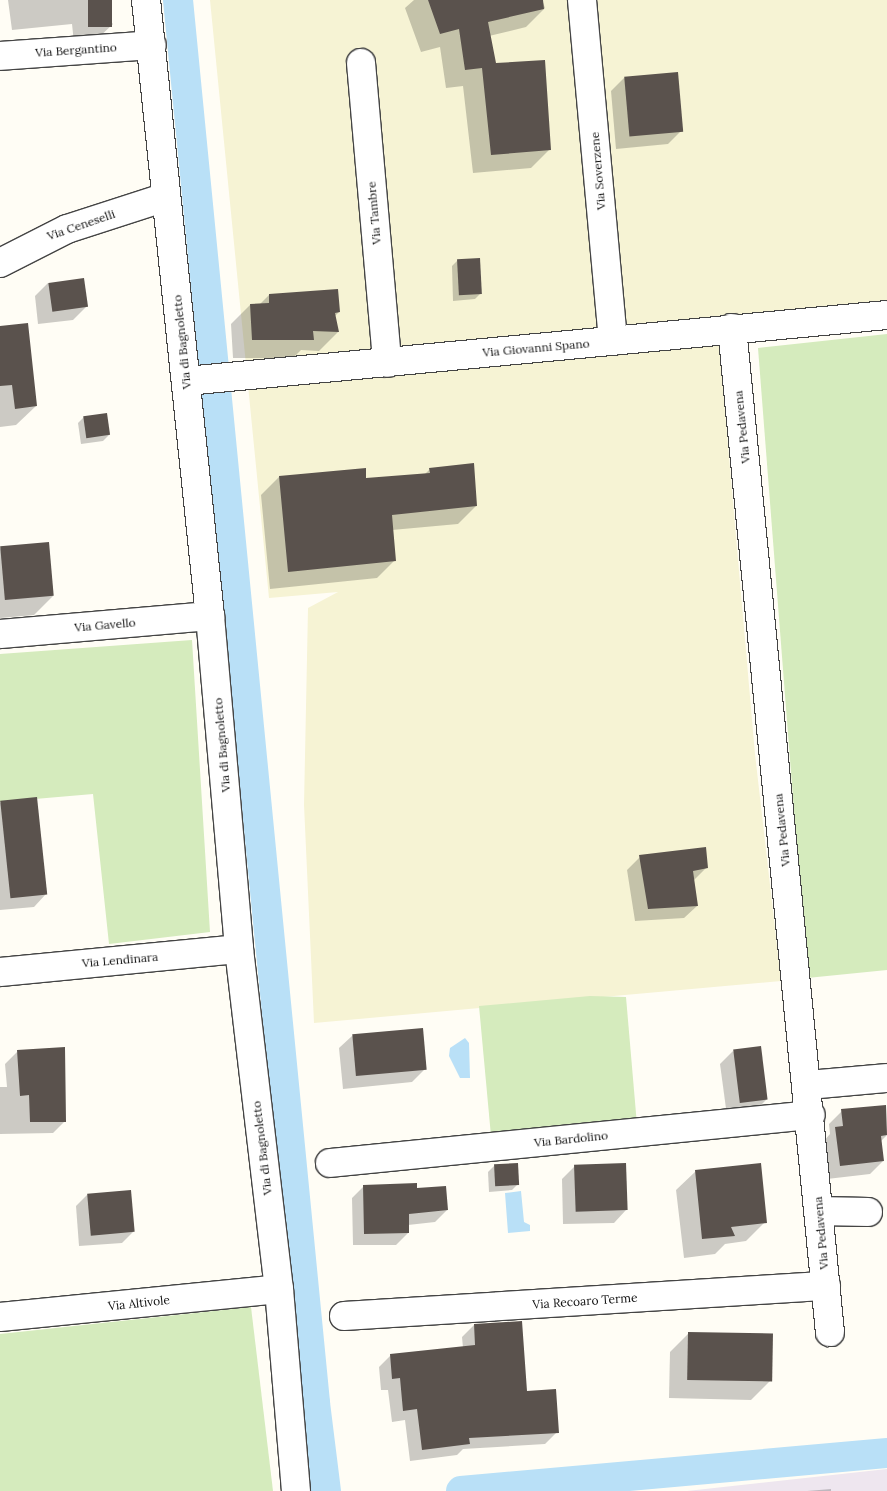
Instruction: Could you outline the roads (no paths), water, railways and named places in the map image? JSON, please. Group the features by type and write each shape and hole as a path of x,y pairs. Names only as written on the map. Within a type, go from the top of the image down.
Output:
{"street":[{"name":"Via di Bagnoletto","path":"146,0 166,197 195,380 210,616 239,949 279,1289 295,1478"},
{"name":"Via Soverzene","path":"582,0 614,341"},
{"name":"Via Bergantino","path":"0,56 152,46"},
{"name":"Via Tambre","path":"361,64 387,362"},
{"name":"Via Ceneselli","path":"0,263 60,231 166,197"},
{"name":"Via Giovanni Spano","path":"195,380 614,341 732,328 887,315"},
{"name":"Via Pedavena","path":"732,328 811,1115 830,1332"},
{"name":"Via Gavello","path":"0,634 210,616"},
{"name":"Via Lendinara","path":"0,972 239,949"},
{"path":"808,1085 887,1078"},
{"name":"Via Bardolino","path":"330,1163 811,1115"},
{"path":"819,1211 868,1212"},
{"name":"Via Recoaro Terme","path":"344,1316 826,1286"},
{"name":"Via Altivole","path":"0,1317 279,1289"}],"water":[{"path":"465,1038 469,1043 470,1078 460,1078 449,1056 450,1048"},
{"path":"521,1191 524,1222 530,1225 530,1231 508,1233 505,1193"}],"waterway":[{"path":"178,0 315,1403 326,1491"},
{"path":"461,1491 887,1453"}]}
